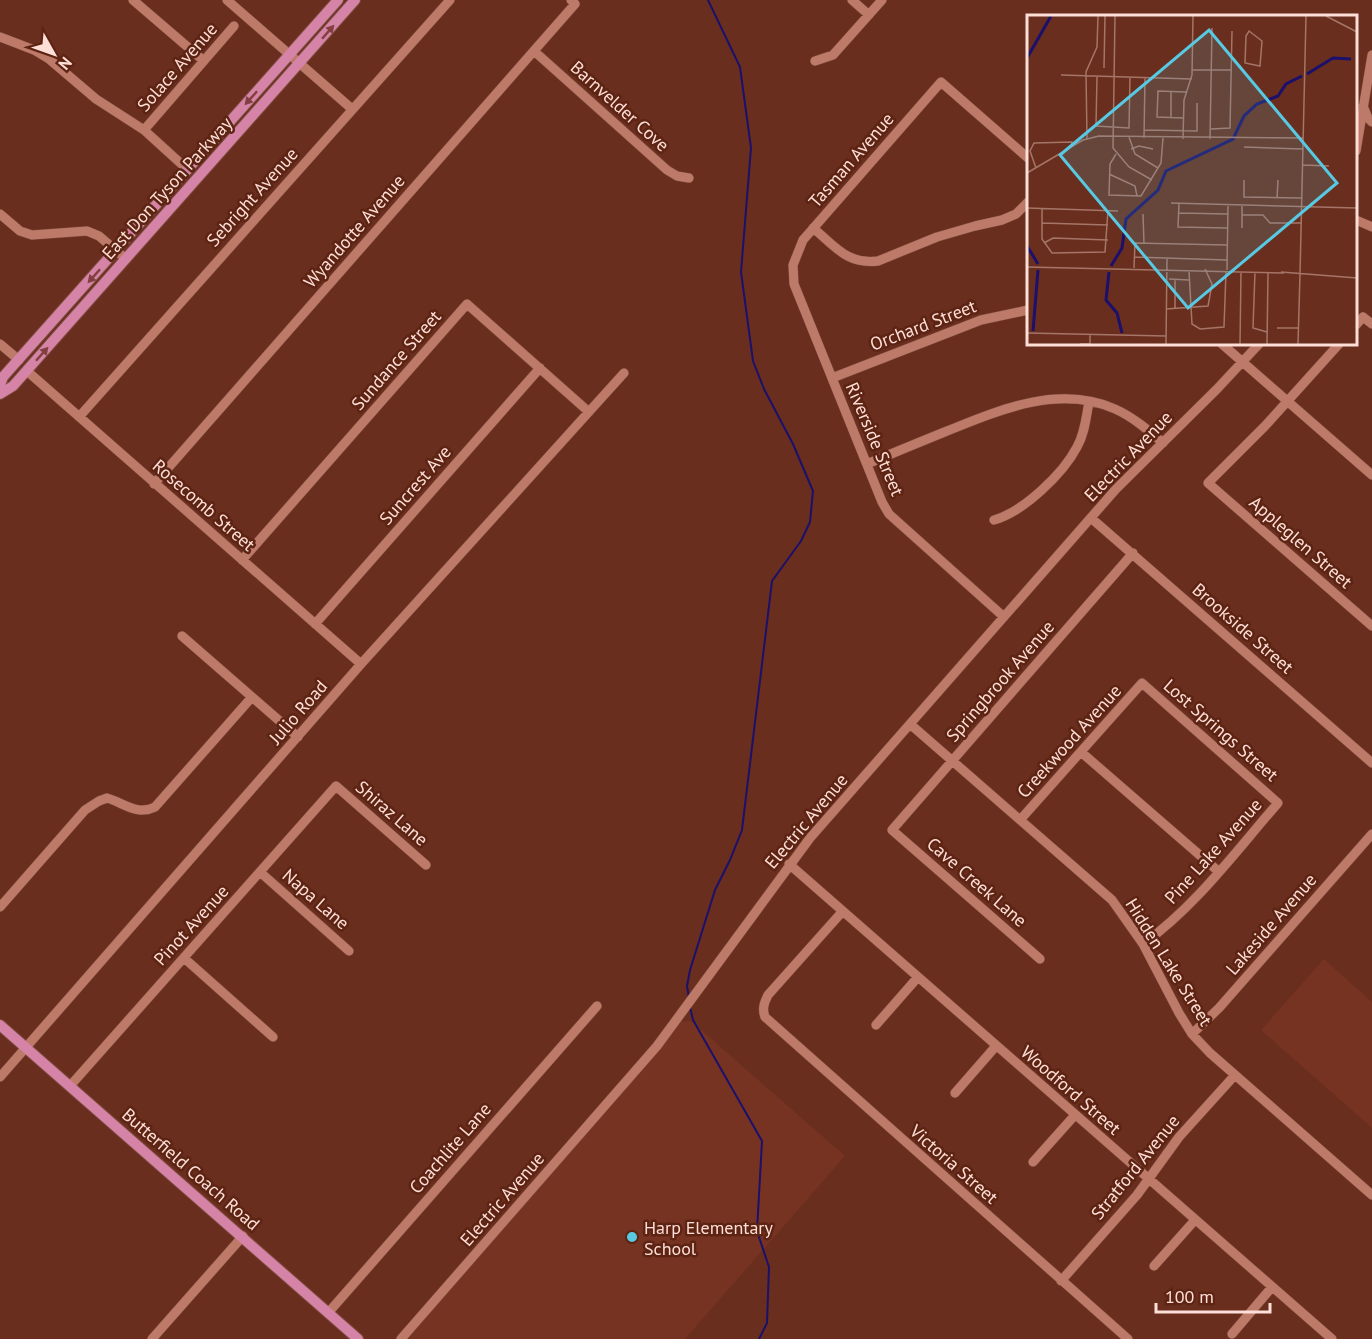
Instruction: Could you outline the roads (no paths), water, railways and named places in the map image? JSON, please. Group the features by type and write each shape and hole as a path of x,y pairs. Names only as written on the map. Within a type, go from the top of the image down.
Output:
{"main road":[{"name":"East Don Tyson Parkway","path":"0,385 3,377 338,0"},
{"name":"East Don Tyson Parkway","path":"0,394 14,386 355,0"},
{"name":"Butterfield Coach Road","path":"0,1025 358,1339"}],"street":[{"path":"134,0 204,60"},
{"path":"227,0 352,109"},
{"name":"Sebright Avenue","path":"79,417 450,0"},
{"name":"Wyandotte Avenue","path":"154,484 575,4 571,0"},
{"path":"852,0 868,15"},
{"path":"815,61 834,55 882,0"},
{"name":"Solace Avenue","path":"144,130 234,26"},
{"path":"0,37 34,50 49,59 96,99 144,130 188,170"},
{"name":"Barnvelder Cove","path":"534,51 667,170 677,176 689,178"},
{"path":"1357,145 1372,56"},
{"name":"Tasman Avenue","path":"792,265 796,252 813,228 941,82 1027,156"},
{"path":"1363,106 1372,122"},
{"path":"813,228 848,258 859,262 878,261 937,237 1002,220 1016,214 1027,204"},
{"path":"0,214 20,231 32,235 87,231 99,236 126,259"},
{"path":"1357,220 1372,227"},
{"name":"Riverside Street","path":"792,265 794,284 889,514 1004,616"},
{"name":"Sundance Street","path":"242,560 466,304 589,412"},
{"name":"Orchard Street","path":"832,378 981,320 1027,309"},
{"path":"1357,324 1363,317 1372,324"},
{"path":"0,344 19,360"},
{"path":"1223,345 1372,475"},
{"name":"Electric Avenue","path":"401,1339 676,1022 789,864 1116,489 1258,345"},
{"path":"1288,402 1338,345"},
{"name":"Suncrest Ave","path":"315,624 540,368"},
{"name":"Rosecomb Street","path":"27,371 361,664"},
{"name":"Julio Road","path":"0,1077 361,664 624,373"},
{"path":"867,464 1018,404 1062,399 1112,407 1129,416 1163,443"},
{"path":"994,520 1015,511 1068,462 1084,430 1089,402"},
{"name":"Appleglen Street","path":"1288,402 1208,483 1372,626"},
{"name":"Brookside Street","path":"1091,518 1372,763"},
{"name":"Springbrook Avenue","path":"892,830 1133,553"},
{"path":"182,636 298,737"},
{"name":"Creekwood Avenue","path":"1020,820 1142,683"},
{"name":"Lost Springs Street","path":"1142,683 1278,802"},
{"path":"0,907 85,810 107,798 136,811 147,811 155,807 252,697"},
{"name":"Hidden Lake Street","path":"910,724 1112,900 1143,944 1192,1034 1210,1053 1372,1195"},
{"path":"1081,752 1218,871"},
{"name":"Shiraz Lane","path":"336,786 426,865"},
{"name":"Pinot Avenue","path":"70,1086 336,786"},
{"name":"Pine Lake Avenue","path":"1143,944 1163,930 1184,910 1278,802"},
{"name":"Cave Creek Lane","path":"892,830 1040,958"},
{"name":"Lakeside Avenue","path":"1192,1034 1219,1008 1372,834"},
{"name":"Woodford Street","path":"789,864 1332,1339"},
{"name":"Napa Lane","path":"260,872 349,951"},
{"name":"Victoria Street","path":"842,912 768,995 763,1011 770,1023 1128,1339"},
{"path":"184,958 273,1037"},
{"path":"876,1025 918,977"},
{"name":"Coachlite Lane","path":"328,1313 597,1006"},
{"path":"955,1093 996,1046"},
{"name":"Stratford Avenue","path":"1061,1281 1137,1195 1179,1137 1235,1075"},
{"path":"1033,1162 1075,1115"},
{"path":"1154,1266 1194,1220"},
{"path":"152,1339 243,1236"},
{"path":"1232,1334 1272,1287"}],"waterway":[{"path":"689,998 687,986 690,970 715,890 742,830 772,581 801,541 810,522 813,491 753,361 741,272 751,148 740,67 708,0"},
{"path":"690,1007 693,1020 762,1141 757,1231 769,1267 767,1323 759,1339"}],"place":[{"name":"Harp Elementary School","path":"632,1237"}]}
